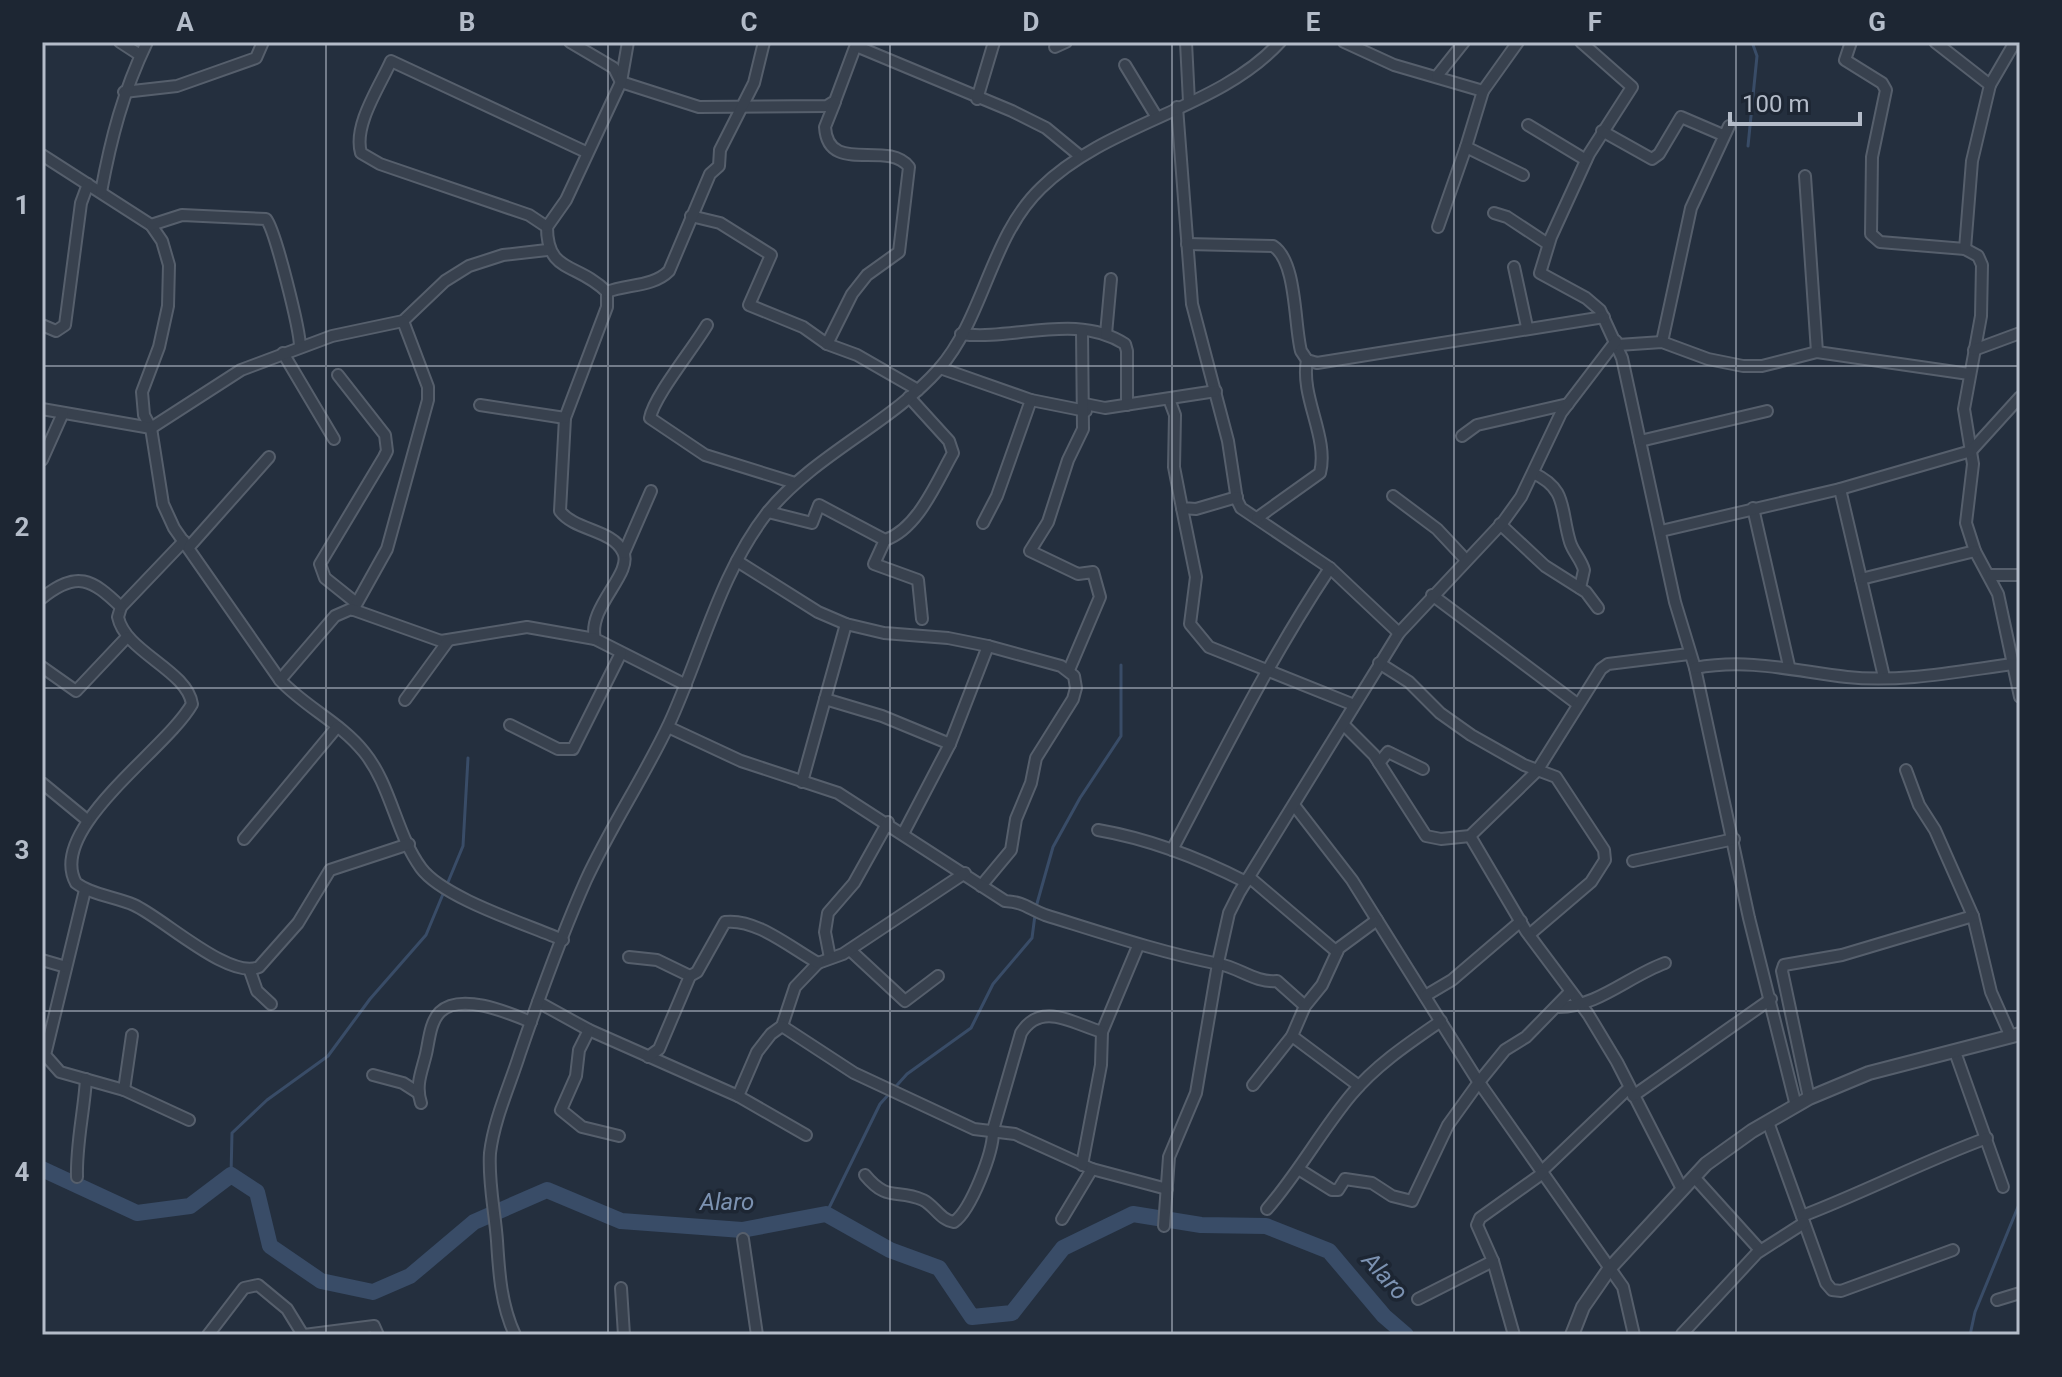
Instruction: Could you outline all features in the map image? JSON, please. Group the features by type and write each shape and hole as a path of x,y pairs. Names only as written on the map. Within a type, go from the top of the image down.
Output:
{"street":[{"path":"120,42 140,55"},
{"path":"101,192 112,130 124,92 147,42"},
{"path":"124,92 199,79 256,58 263,42"},
{"path":"570,42 614,68 621,82 699,107 819,108 835,101"},
{"path":"607,292 582,273 554,259 547,250 547,227 566,200 621,82 628,42"},
{"path":"607,292 665,275 710,174 719,166 720,150 745,105 764,42"},
{"path":"977,99 994,42"},
{"path":"1055,47 1066,42"},
{"path":"1186,42 1189,102"},
{"path":"515,1335 503,1298 493,1202 492,1142 538,1002 587,880 668,727 737,561 768,512 795,483 918,390 940,368 961,334 1008,233 1036,193 1080,156 1189,102 1267,56 1280,42"},
{"path":"1344,42 1394,65 1483,91"},
{"path":"1437,76 1464,42"},
{"path":"1438,227 1483,91 1518,42"},
{"path":"1581,42 1632,87 1586,160 1548,244 1540,273 1586,298 1604,317 1617,343 1645,475 1695,668 1749,918 1796,1106"},
{"path":"1851,42 1845,60 1882,83 1886,90 1872,157 1871,234 1880,242 1965,249 1978,256 1982,265 1981,316 1964,409 1971,451 1966,523 1975,551 1991,575 2008,631 2020,697"},
{"path":"1935,42 1990,85"},
{"path":"1965,249 1972,161 1990,85 2015,42"},
{"path":"827,344 852,294 867,275 899,252 909,167 897,157 839,153 827,140 827,118 857,44 1046,128 1080,156"},
{"path":"547,227 529,215 380,164 361,153 359,144 364,122 391,61 586,152"},
{"path":"1125,65 1156,116"},
{"path":"1177,107 1182,140 1192,304 1216,391 1241,508 1330,568 1399,633"},
{"path":"819,108 827,118"},
{"path":"1602,131 1652,159 1659,154 1681,117 1726,131 1691,208 1662,342"},
{"path":"1528,125 1586,160"},
{"path":"1466,147 1523,175"},
{"path":"42,155 151,225 162,241 169,265 168,306 159,347 142,392 163,504 186,544 280,680 298,699 337,727 365,753 420,867 437,886 563,940"},
{"path":"1805,176 1817,352"},
{"path":"42,325 56,331 65,325 81,203 88,184"},
{"path":"1494,213 1507,217 1548,244"},
{"path":"151,225 182,215 266,219 274,235 287,291 296,314 300,347"},
{"path":"691,216 720,223 771,255 749,305 803,327 827,344 857,355 918,390"},
{"path":"1187,244 1273,246 1279,250 1289,274 1301,351 1307,360 1309,394 1322,464 1320,473 1257,518"},
{"path":"42,409 151,428 241,370 345,332 403,321 445,281 469,266 503,255 547,250"},
{"path":"1514,267 1527,327"},
{"path":"1106,334 1111,279"},
{"path":"607,292 607,307 565,418 560,511 566,520 613,541 624,553"},
{"path":"1307,360 1331,363 1527,327 1604,317"},
{"path":"280,680 335,616 354,606 387,549 428,400 428,387 403,321"},
{"path":"707,325 686,361 653,405 650,418 705,455 795,483"},
{"path":"961,334 1041,328 1106,334 1125,344 1127,405"},
{"path":"981,886 1006,859 1014,843 1016,819 1031,783 1036,758 1076,688 1069,670 1100,597 1093,572 1078,574 1030,551 1048,522 1068,460 1083,429 1086,408 1082,331"},
{"path":"1974,350 1993,340 2020,333"},
{"path":"1164,1226 1174,1140 1196,1093 1229,913 1399,633 1521,497 1568,404 1617,343 1662,342 1708,359 1743,366 1762,366 1817,352 1900,361 1969,374"},
{"path":"283,353 334,439"},
{"path":"940,368 1031,400 1086,408 1105,408 1216,391"},
{"path":"338,375 385,435 387,444 384,457 320,564 325,578 354,606 420,635 448,641 527,627 595,639 686,685"},
{"path":"909,397 949,441 953,453 905,528 885,540 874,564 918,580 922,619"},
{"path":"1661,531 1840,489 1971,451 2020,397"},
{"path":"1169,399 1175,415 1174,467 1196,577 1190,624 1209,647 1354,705"},
{"path":"983,523 997,496 1031,400"},
{"path":"1462,436 1477,425 1568,404"},
{"path":"480,405 565,418"},
{"path":"1640,441 1767,411"},
{"path":"42,460 63,413"},
{"path":"269,457 121,607 118,617 127,637 184,687 192,704 87,820 73,851 71,874 85,890 137,906 202,948 236,967 250,971 259,967 298,923 330,870 409,844"},
{"path":"1533,473 1556,487 1561,498 1569,540 1584,570 1580,588"},
{"path":"1840,489 1884,677"},
{"path":"595,639 596,617 624,568 624,553 651,491"},
{"path":"1393,496 1437,529 1466,560"},
{"path":"1182,508 1196,509 1237,497"},
{"path":"768,512 812,523 819,505 885,540"},
{"path":"1753,508 1789,666"},
{"path":"1500,524 1545,566 1580,588 1598,608"},
{"path":"1861,579 1975,551"},
{"path":"737,561 818,612 846,624 884,633 948,638 988,646 1069,670"},
{"path":"1172,850 1268,671 1330,568"},
{"path":"1991,575 2020,575"},
{"path":"44,592 77,580 89,580 121,607"},
{"path":"1432,595 1576,703"},
{"path":"802,782 846,624"},
{"path":"42,667 76,691 127,637"},
{"path":"405,700 448,641"},
{"path":"904,832 950,744 988,646"},
{"path":"510,725 558,749 573,749 621,653"},
{"path":"1344,725 1379,763 1426,836 1441,839 1470,836 1537,771 1563,733 1576,703 1608,664 1689,654"},
{"path":"1379,663 1409,682 1440,713 1461,728 1560,781 1606,855 1591,882 1530,934"},
{"path":"1695,668 1748,663 1789,666 1850,678 2013,664"},
{"path":"825,699 882,716 950,744"},
{"path":"244,839 337,727"},
{"path":"668,727 741,761 838,793 904,832 1005,901 1025,902 1040,913 1138,946 1194,961 1218,963 1265,982 1277,981 1305,1006"},
{"path":"1379,763 1388,752 1423,769"},
{"path":"1572,1335 1583,1307 1610,1268 1682,1189 1706,1164 1768,1122 1809,1098 1869,1073 2015,1036 1991,992 1973,916 1935,830 1919,805 1906,770"},
{"path":"42,783 87,820"},
{"path":"1294,805 1352,880 1479,1082 1623,1287 1634,1335"},
{"path":"830,958 825,932 828,913 854,883 888,822"},
{"path":"1098,830 1172,850 1247,880 1337,952"},
{"path":"1470,836 1521,921 1582,1007 1682,1189"},
{"path":"1633,861 1734,839"},
{"path":"738,1096 757,1052 782,1026 795,987 818,963 850,950 965,873"},
{"path":"85,890 45,1055 60,1072 124,1090 189,1120"},
{"path":"1809,1098 1782,971 1784,965 1842,955 1973,916"},
{"path":"1253,1085 1292,1036 1305,1006 1322,985 1337,952 1377,920"},
{"path":"648,1057 659,1049 690,976 697,972 725,922 737,921 818,963"},
{"path":"1425,996 1452,980 1521,921"},
{"path":"1062,1219 1087,1167 1102,1032 1138,946"},
{"path":"850,950 905,1001 938,976"},
{"path":"629,957 657,960 690,976"},
{"path":"42,960 66,967"},
{"path":"1559,1007 1582,1007 1621,983 1665,963"},
{"path":"250,971 257,991 271,1004"},
{"path":"1300,1170 1332,1190 1340,1188 1345,1179 1372,1183 1392,1196 1412,1201 1448,1125 1479,1082 1505,1050 1526,1037 1559,1007 1570,992"},
{"path":"1514,1335 1493,1261 1478,1231 1480,1218 1542,1172 1631,1092 1771,999"},
{"path":"538,1002 589,1030 738,1096 806,1135"},
{"path":"373,1075 403,1083 419,1097 433,1024 439,1013 451,1005 503,1010 531,1022"},
{"path":"865,1175 885,1194 926,1201 945,1221 954,1222 960,1218 993,1146 993,1130 1021,1033 1035,1016 1102,1032"},
{"path":"1267,1209 1300,1170 1359,1086 1404,1046 1441,1021"},
{"path":"782,1026 854,1073 897,1096 974,1129 1015,1134 1087,1167 1167,1189"},
{"path":"589,1030 579,1050 576,1076 561,1110 582,1127 619,1136"},
{"path":"124,1090 132,1035"},
{"path":"1292,1036 1359,1086"},
{"path":"1955,1052 2003,1187"},
{"path":"77,1177 86,1079"},
{"path":"1768,1122 1826,1283 1835,1291 1953,1250"},
{"path":"1682,1334 1760,1250 1803,1219 1892,1180 1924,1161 1987,1138"},
{"path":"1694,1177 1760,1250"},
{"path":"743,1239 757,1335"},
{"path":"1418,1299 1493,1261"},
{"path":"208,1335 244,1288 258,1285 287,1309 304,1335 374,1326 378,1335"},
{"path":"621,1288 624,1335"},
{"path":"1997,1300 2020,1293"}],"waterway":[{"path":"1748,146 1757,56 1752,42"},
{"path":"1036,907 1053,847 1080,798 1121,736 1121,665"},
{"path":"231,1175 232,1133 267,1100 328,1056 370,999 426,935 463,846 468,758"},
{"path":"826,1214 880,1104 907,1074 971,1028 993,984 1032,938 1035,915"},
{"name":"Alaro","path":"42,1169 137,1213 190,1206 231,1175 257,1192 270,1246 321,1281 373,1292 410,1276 474,1222 547,1190 621,1221 742,1230 826,1214 890,1250 939,1268 972,1317 1012,1313 1063,1248 1133,1214 1201,1225 1266,1226 1329,1251 1384,1316 1406,1335"},
{"path":"1970,1335 1975,1312 2020,1202"}]}
